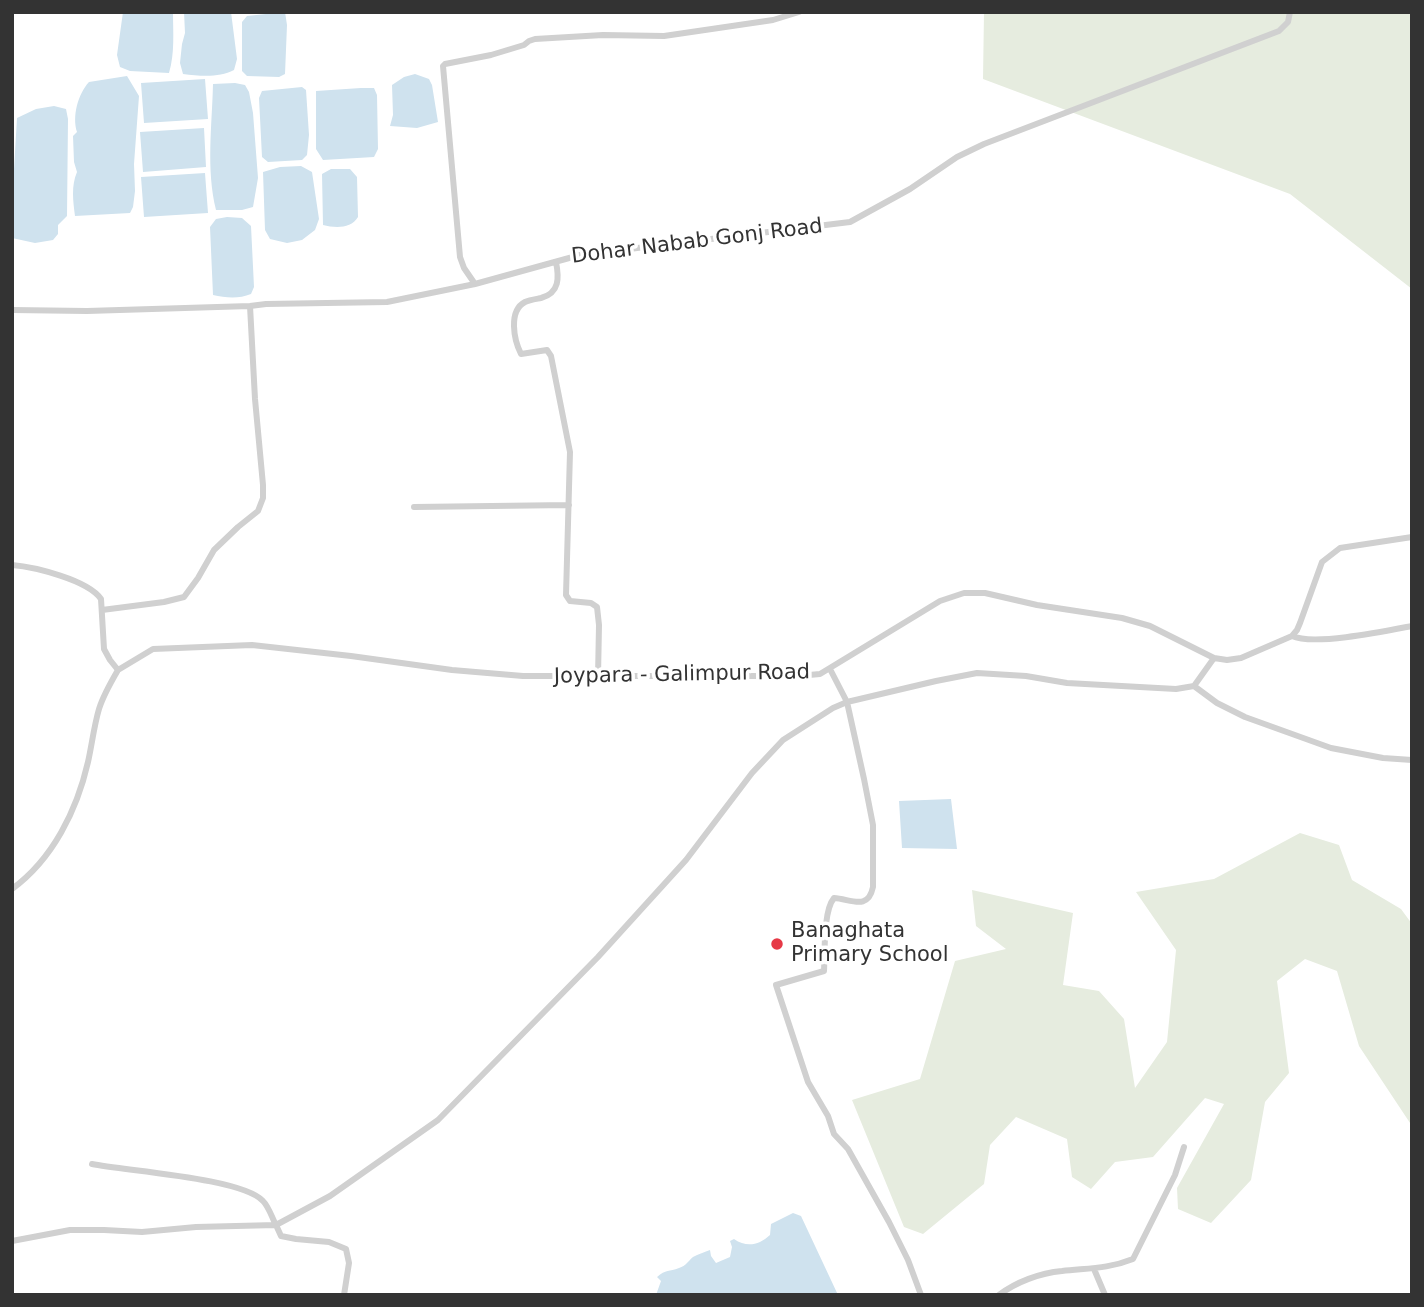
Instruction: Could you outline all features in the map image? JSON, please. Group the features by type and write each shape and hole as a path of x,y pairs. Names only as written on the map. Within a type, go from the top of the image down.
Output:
{"street":[{"path":"475,284 460,257 443,66 445,64 491,55 535,39 603,35 664,36 773,20 799,12"},
{"name":"Dohar Nabab Gonj Road","path":"12,310 87,311 278,303 387,302 475,284 580,255 850,222 899,196 957,157 984,144 1279,31 1286,26 1290,12"},
{"path":"556,262 558,282 555,290 546,297 524,302 516,311 513,323 521,354 547,350 551,356 570,452 566,595 570,601 591,603 597,607 597,677"},
{"path":"102,610 184,597 214,550 258,512 263,498 263,485 250,306"},
{"path":"414,507 569,505"},
{"path":"1194,687 1214,658 1227,660 1241,657 1292,636 1297,631 1322,562 1331,554 1340,548 1412,537"},
{"path":"12,565 26,566 74,580 91,588 101,598 104,649 118,670 100,706 76,802 57,841 27,878 12,889"},
{"name":"Joypara - Galimpur Road","path":"118,670 153,649 252,645 452,670 523,676 820,674 940,601 964,593 985,593 1037,605 1122,618 1150,626 1214,658"},
{"path":"1292,636 1304,640 1342,638 1412,626"},
{"path":"830,669 848,702 873,825 873,887 871,896 866,900 858,902 834,898 830,902 824,971 776,985 808,1082 828,1116 834,1134 848,1149 889,1222 908,1260 921,1295"},
{"path":"12,1241 70,1230 142,1232 196,1227 276,1226 330,1196 438,1120 598,957 686,860 752,773 783,740 833,708 848,702 977,673 1080,683 1176,689 1194,687 1217,704 1244,717 1331,748 1383,758 1412,760"},
{"path":"999,1295 1023,1280 1058,1271 1108,1267 1133,1259 1175,1175 1184,1147"},
{"path":"92,1164 232,1186 257,1196 264,1202 281,1236 329,1242 346,1249 349,1263 344,1295"},
{"path":"1094,1269 1105,1295"}],"shaded area":[{"path":"984,12 1412,12 1412,289 1290,194 983,79"},
{"path":"1300,833 1339,845 1352,880 1401,909 1412,924 1412,1126 1359,1046 1337,971 1305,959 1277,981 1289,1073 1265,1102 1251,1180 1211,1223 1178,1209 1177,1188 1224,1104 1205,1098 1153,1157 1115,1162 1091,1189 1072,1177 1067,1139 1016,1117 990,1145 984,1184 923,1234 904,1227 852,1100 920,1079 955,961 1006,949 976,926 972,890 1073,913 1063,985 1099,991 1124,1019 1135,1088 1167,1042 1176,950 1136,892 1214,879"}],"water":[{"path":"123,12 173,12 173,50 169,73 130,71 120,67 117,55"},
{"path":"184,12 231,12 237,59 234,70 216,75 183,74 180,63 185,33"},
{"path":"285,12 285,74 279,77 247,76 242,71 242,22 247,16"},
{"path":"415,74 429,79 432,85 438,122 417,128 390,126 393,115 392,85"},
{"path":"127,76 139,96 133,207 130,213 75,216 73,188 77,172 73,136 77,132 75,119 79,99 89,82"},
{"path":"205,79 208,119 144,123 141,83"},
{"path":"213,84 245,85 249,92 258,178 253,207 242,210 216,210 210,163"},
{"path":"302,87 306,90 309,135 307,155 302,160 268,162 262,157 259,98 262,91"},
{"path":"374,88 377,95 378,149 374,157 323,160 316,149 316,91"},
{"path":"54,106 66,109 68,119 67,216 58,225 58,234 53,240 35,243 12,238 17,118 36,109"},
{"path":"204,128 206,167 143,172 140,132"},
{"path":"301,166 312,172 319,219 315,230 302,240 287,243 270,239 265,230 263,172 280,167"},
{"path":"331,169 350,169 357,177 358,217 347,226 323,225 322,174"},
{"path":"205,173 208,213 144,217 141,177"},
{"path":"242,218 251,226 254,287 251,294 242,297 213,295 210,227 216,219"},
{"path":"951,799 957,849 902,848 899,801"},
{"path":"793,1213 801,1216 838,1295 656,1295 661,1281 657,1277 663,1273 681,1267 693,1257 710,1250 716,1263 730,1257 730,1241 734,1239 753,1244 762,1241 770,1235 771,1224"}],"place":[{"name":"Banaghata Primary School","path":"777,944"}]}
